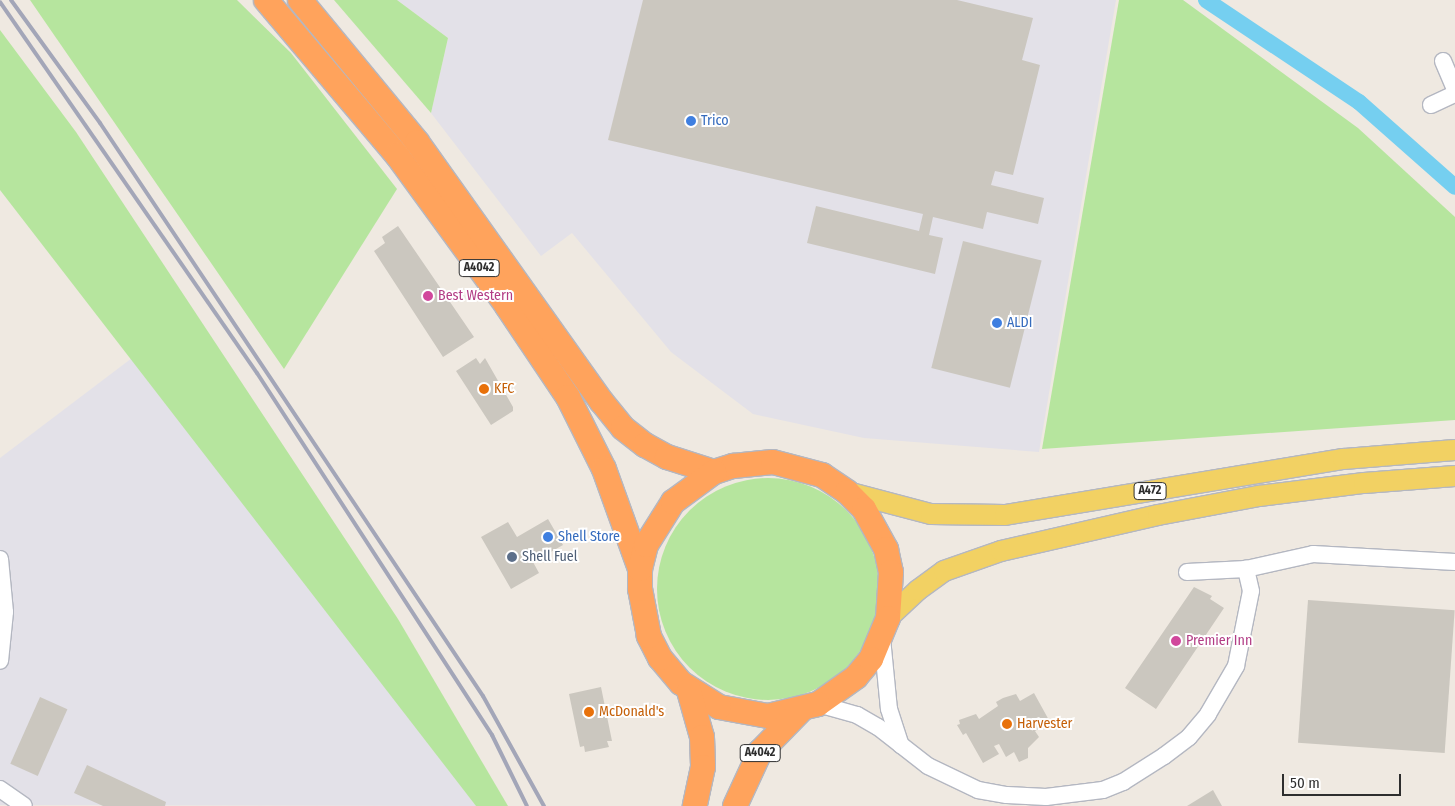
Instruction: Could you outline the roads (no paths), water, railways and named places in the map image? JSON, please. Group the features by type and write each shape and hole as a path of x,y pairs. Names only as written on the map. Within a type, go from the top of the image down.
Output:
{"highway":[{"name":"A4042","path":"266,0 397,156 507,306 568,397 604,469 640,569"},
{"name":"A4042","path":"300,0 417,142 624,428 645,445 668,457 714,472"},
{"path":"752,462 793,465 822,475 848,492 864,509 886,549 892,588 885,628 856,678 809,707 768,716 735,712 689,691 667,668 649,636 643,614 640,569 646,545 663,515 692,485 714,472 752,462"},
{"path":"689,691 702,737 703,766 695,806"},
{"name":"A4042","path":"734,806 760,752 809,707"}],"main road":[{"name":"A472","path":"848,492 931,514 1005,515 1343,459 1455,450"},
{"name":"A472","path":"885,628 918,590 944,571 1001,551 1259,496 1364,483 1455,476"}],"street":[{"path":"1443,61 1455,89"},
{"path":"1432,105 1455,94"},
{"path":"1187,572 1246,569 1282,560 1330,554 1455,562"},
{"path":"0,559 5,612 0,661"},
{"path":"809,707 857,716 944,775 978,790 1007,796 1079,794 1104,790 1123,782 1188,736 1220,694 1236,666 1246,627 1251,591 1246,569"},
{"path":"885,628 889,709 901,745"},
{"path":"0,789 24,806"}],"waterway":[{"path":"1206,0 1359,102 1455,187"}],"railway":[{"path":"11,0 100,123 483,696 544,806"},
{"path":"0,2 257,373 492,735 527,806"}],"place":[{"name":"Trico","path":"691,121"},
{"name":"Best Western","path":"428,296"},
{"name":"ALDI","path":"997,323"},
{"name":"KFC","path":"484,389"},
{"name":"Shell Store","path":"548,537"},
{"name":"Shell Fuel","path":"512,557"},
{"name":"Premier Inn","path":"1176,641"},
{"name":"McDonald's","path":"589,712"},
{"name":"Harvester","path":"1007,724"}]}
